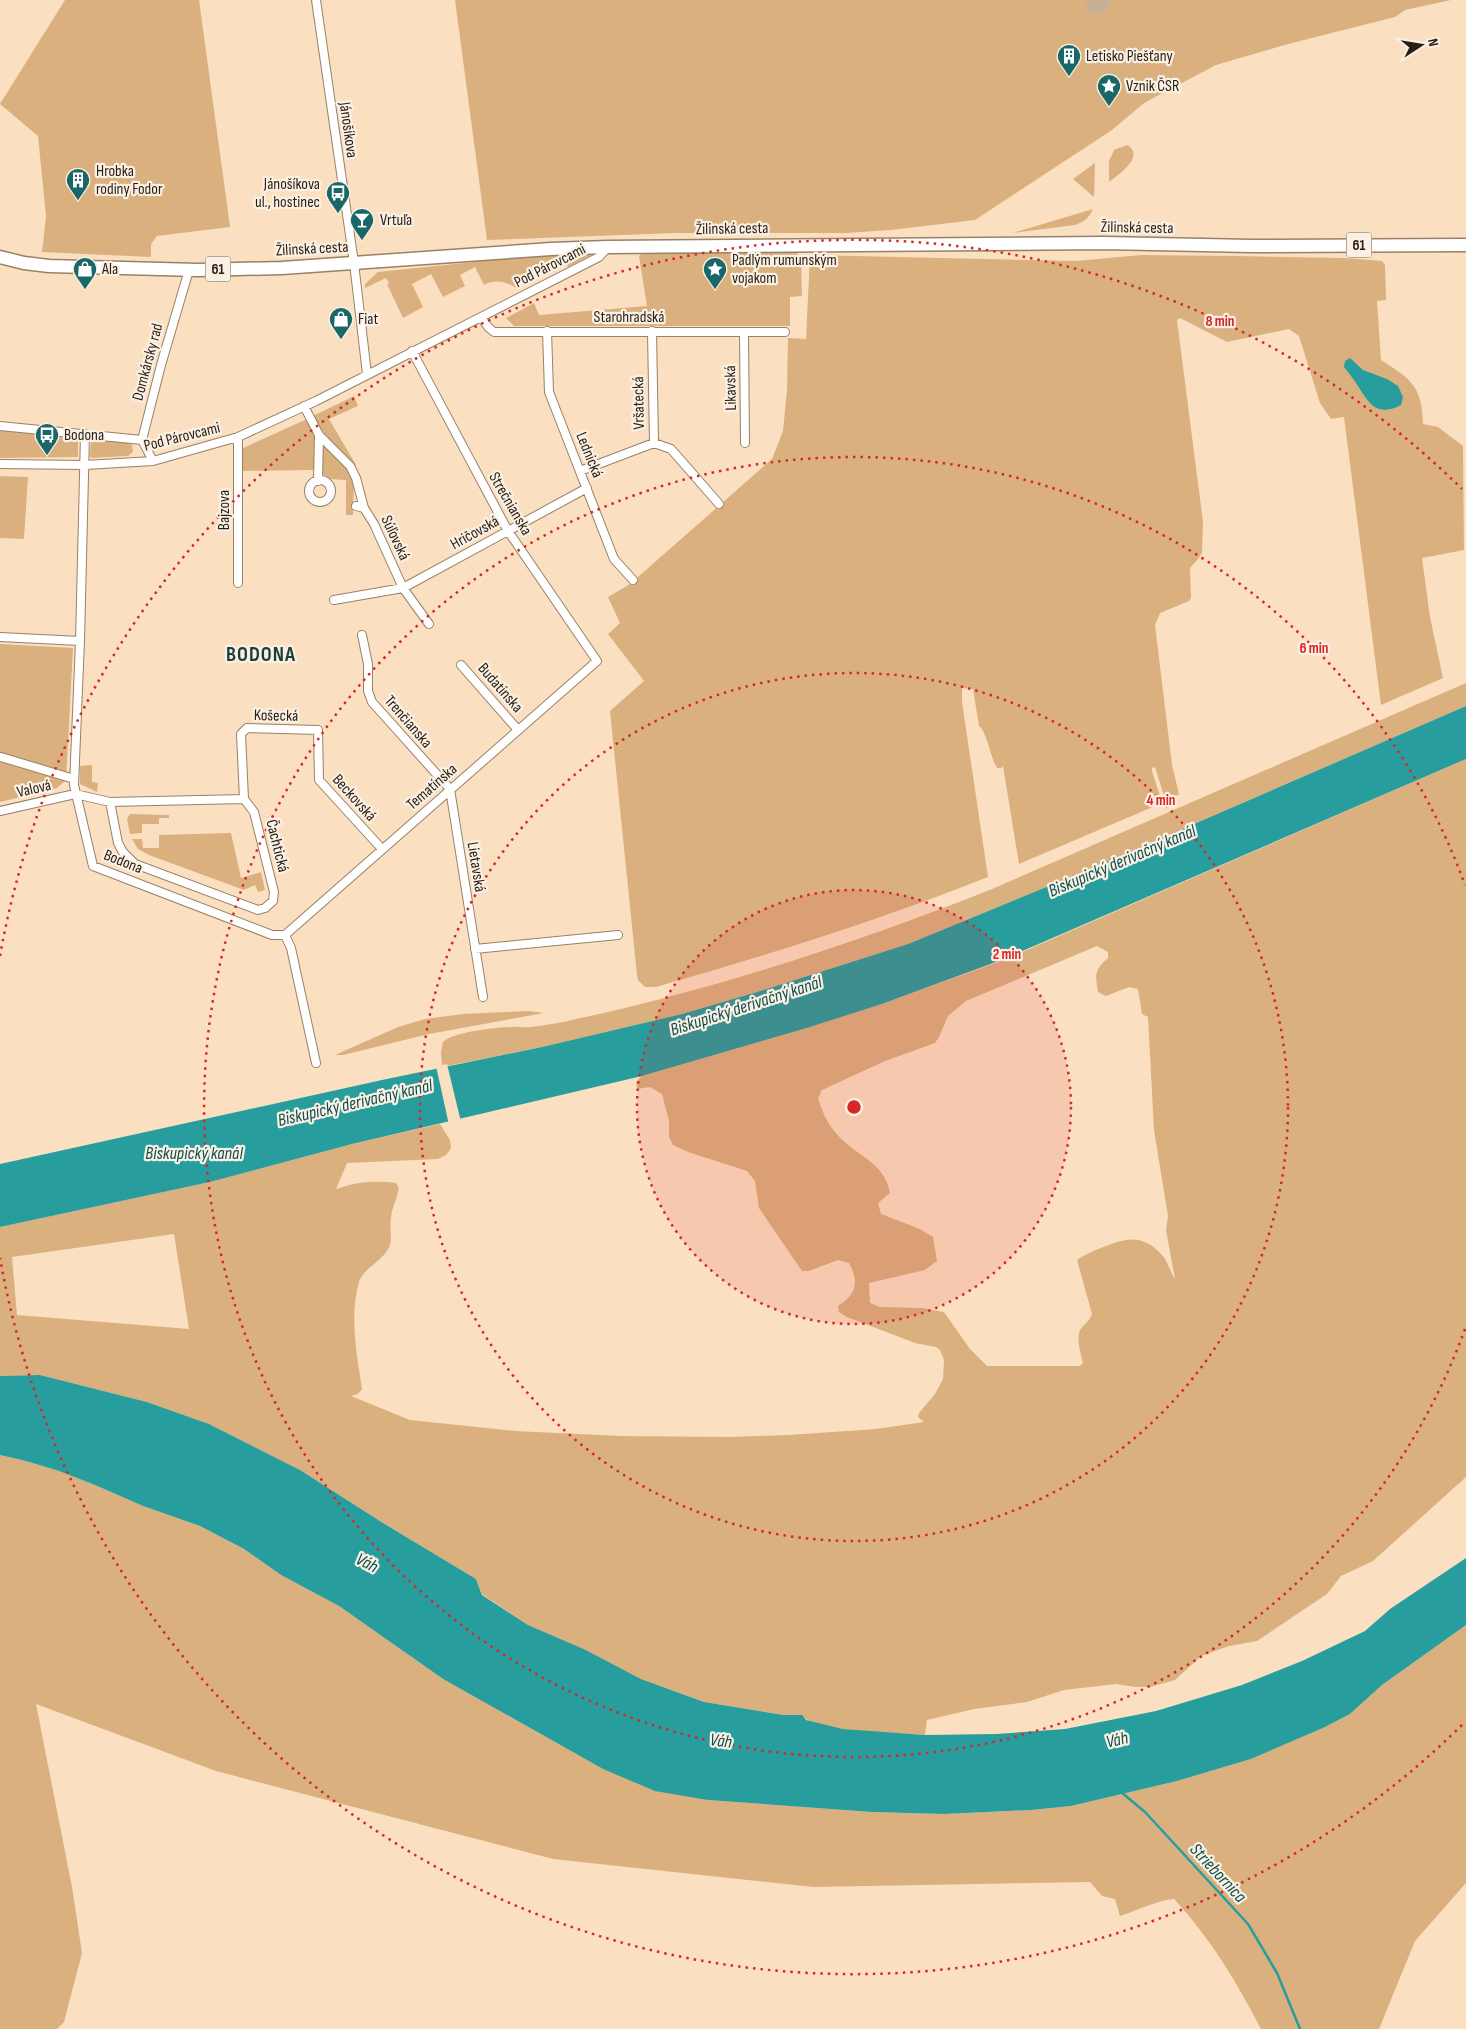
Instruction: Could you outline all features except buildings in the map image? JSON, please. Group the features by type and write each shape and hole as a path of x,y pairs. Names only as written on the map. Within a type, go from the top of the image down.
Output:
{"main road":[{"name":"Žilinská cesta","path":"0,257 24,263 58,266 189,270 282,268 608,246 1095,243 1252,246 1466,246"}],"street":[{"name":"Jánošíkova","path":"316,0 354,263"},
{"name":"Pod Párovcami","path":"0,464 85,465 153,461 238,437 304,406 599,257 608,246"},
{"path":"354,263 367,374"},
{"name":"Domkársky rad","path":"142,440 161,365 189,270"},
{"name":"Starohradská","path":"481,317 494,332 784,332"},
{"name":"Lednická","path":"547,331 549,392 614,559 633,580"},
{"name":"Vršatecká","path":"652,331 654,443 671,449 719,504"},
{"name":"Likavská","path":"744,332 745,443"},
{"name":"Strečnianska","path":"412,351 508,531 597,661"},
{"path":"304,406 319,435 318,481"},
{"path":"0,426 142,440 153,461"},
{"name":"Bodona","path":"85,434 80,641 74,779 75,794 93,866 272,935 285,935"},
{"name":"Súľovská","path":"319,435 350,466 356,478 360,507 374,524 403,588 429,624"},
{"name":"Bajzova","path":"238,437 238,583"},
{"path":"580,471 654,443"},
{"name":"Hričovská","path":"403,588 587,488"},
{"path":"334,600 403,588"},
{"name":"Trenčianska","path":"362,635 368,664 368,691 372,702 450,790"},
{"path":"0,637 80,641"},
{"name":"Tematínska","path":"285,935 597,661"},
{"name":"Budatínska","path":"461,665 518,730"},
{"name":"Košecká","path":"244,799 241,734 247,728 318,730"},
{"name":"Beckovská","path":"318,730 319,780 382,849"},
{"path":"1,757 74,779"},
{"name":"Lietavská","path":"450,790 483,997"},
{"path":"75,794 110,802 244,799"},
{"name":"Valová","path":"0,811 75,794"},
{"name":"Čachtická","path":"110,802 118,843 134,864 258,910 265,908 273,901 274,892 254,812 244,799"},
{"path":"198,906 203,891"},
{"path":"285,935 291,948 316,1063"},
{"path":"475,949 618,935"}],"shaded area":[{"path":"65,0 199,0 230,227 157,236 151,244 151,257 42,252 46,216 38,136 0,104"},
{"path":"455,0 1451,0 1405,10 1395,17 1288,44 1216,65 1144,103 1112,130 975,220 891,230 846,233 676,233 487,240"},
{"path":"1127,145 1132,149 1132,160 1124,170 1109,182 1109,161 1114,150"},
{"path":"1095,163 1094,197 1073,179"},
{"path":"1093,209 1086,219 1075,225 1013,233"},
{"path":"562,253 595,253 568,267 562,257 517,280 519,286 516,288 500,282 484,285 475,267 460,275 465,286 443,297 431,274 412,284 423,307 403,318 386,278 365,288 365,284 378,272"},
{"path":"643,253 797,253 801,258 802,296 790,297 790,326 514,326 506,318 534,303 539,315 647,306 639,256"},
{"path":"1141,255 1344,258 1382,261 1385,265 1386,300 1377,301 1381,360 1413,385 1420,401 1423,424 1438,427 1463,446 1464,550 1422,558 1430,617 1443,678 1381,705 1344,417 1331,419 1320,403 1299,336 1289,329 1227,342 1180,318 1177,320 1203,522 1202,553 1190,568 1191,598 1189,601 1160,613 1155,625 1172,765 1179,794 1171,799 1164,796 1155,767 1152,768 1160,796 1155,806 1019,864 1003,766 997,768 984,733 979,726 973,689 962,688 962,702 988,877 824,936 656,987 645,987 638,980 637,975 610,711 644,681 608,634 620,623 608,597 630,584 772,459 783,431 787,390 788,338 806,339 810,256 1076,261"},
{"path":"354,396 358,406 329,419 356,465 353,466 320,428 313,416"},
{"path":"307,419 315,437 314,470 242,471 243,448"},
{"path":"0,430 78,438 78,457 0,458"},
{"path":"91,439 128,442 132,445 133,452 128,456 91,458"},
{"path":"322,439 349,467 354,481 353,515 346,515 346,480 329,479 321,472"},
{"path":"0,476 28,477 24,539 0,538"},
{"path":"0,644 73,648 66,780 57,788 0,802"},
{"path":"1466,683 1466,706 1088,870 908,944 682,1014 542,1047 442,1067 441,1052 443,1042 456,1035 486,1029 529,1027 559,1023 629,1007 787,963 941,909 992,889"},
{"path":"1466,759 1466,1477 1373,1561 1341,1576 1327,1594 1257,1641 1229,1646 1201,1656 1175,1680 1150,1687 1116,1684 1064,1690 1027,1702 974,1709 927,1720 925,1735 859,1731 822,1725 809,1721 801,1715 784,1715 704,1702 641,1679 586,1650 528,1625 482,1594 476,1579 300,1470 209,1424 147,1402 40,1375 0,1376 0,1227 210,1182 352,1144 440,1124 450,1140 451,1148 446,1155 438,1159 347,1163 336,1189 358,1183 373,1182 396,1183 399,1188 392,1214 389,1247 384,1255 361,1277 356,1295 354,1322 362,1389 358,1394 351,1396 410,1420 515,1431 620,1436 730,1437 789,1435 876,1429 924,1422 918,1417 919,1413 935,1394 943,1379 944,1360 940,1350 936,1347 915,1343 847,1317 839,1312 838,1306 849,1297 854,1287 854,1276 849,1263 838,1260 809,1271 802,1271 759,1208 755,1181 747,1171 688,1152 673,1145 669,1137 669,1121 662,1094 650,1087 637,1089 636,1082 642,1076 882,1004 1004,960","holes":["1097,946 1108,952 1108,958 1100,966 1097,973 1098,992 1106,996 1129,987 1138,989 1142,1014 1148,1017 1154,1130 1168,1216 1166,1230 1175,1279 1162,1255 1155,1248 1140,1240 1118,1242 1089,1253 1077,1260 1092,1314 1080,1330 1078,1338 1083,1363 1080,1366 987,1366 970,1349 944,1312 922,1308 880,1307 870,1303 869,1283 925,1270 937,1261 933,1237 920,1229 881,1214 878,1203 890,1193 887,1182 882,1173 868,1159 843,1141 833,1129 825,1117 818,1098 822,1090 885,1061 935,1043 948,1016 966,1001","174,1234 189,1329 17,1315 12,1257"]},
{"path":"92,765 92,782 98,783 97,792 80,784 80,766"},
{"path":"130,814 169,815 169,818 159,818 159,824 142,824 142,833 130,834 127,819"},
{"path":"231,833 241,878 261,872 265,890 258,892 255,885 244,890 149,855 138,849 132,839 142,839 143,848 159,848 159,835"},
{"path":"529,1011 544,1013 429,1034 343,1055 335,1055 398,1027 425,1019 463,1014"},
{"path":"0,1455 59,1471 143,1506 200,1526 244,1549 281,1575 339,1606 443,1679 603,1769 708,1800 872,1812 944,1814 1071,1806 1177,1781 1251,1759 1323,1728 1350,1714 1382,1685 1466,1625 1466,1883 1415,1941 1379,2029 1261,2029 1222,1961 1200,1929 1174,1899 1153,1904 1120,1916 1115,1899 1102,1896 1090,1882 813,1887 553,1859 216,1771 36,1704 72,1887 82,1953 64,2022 57,2029 0,2029"}],"water":[{"path":"1350,358 1363,370 1387,379 1398,386 1403,397 1401,405 1386,410 1371,404 1344,367 1345,361"},
{"name":"Biskupický kanál","path":"1466,706 1466,759 1004,959 882,1004 642,1076 352,1144 210,1182 0,1227 0,1164 382,1080 542,1047 682,1014 757,992 908,944 1088,870"},
{"name":"Váh","path":"40,1375 147,1402 209,1424 300,1470 476,1579 482,1595 528,1625 586,1650 641,1679 704,1702 784,1715 802,1715 806,1720 843,1729 925,1735 997,1734 1065,1729 1156,1711 1242,1685 1302,1661 1365,1631 1390,1609 1466,1558 1466,1625 1382,1685 1350,1714 1323,1728 1251,1759 1177,1781 1071,1806 944,1814 872,1812 708,1800 655,1791 603,1769 443,1679 339,1606 281,1575 244,1549 200,1526 143,1506 59,1471 0,1455 0,1376"}],"pier":[{"path":"447,1064 461,1122 449,1125 436,1066"}],"waterway":[{"name":"Striebornica","path":"1121,1792 1145,1812 1248,1924 1277,1973 1300,2029"}],"place":[{"name":"Letisko Piešťany","path":"1069,77"},
{"name":"Vznik ČSR","path":"1109,107"},
{"name":"Hrobka rodiny Fodor","path":"78,201"},
{"name":"Jánošíkova ul., hostinec","path":"338,214"},
{"name":"Vrtuľa","path":"362,241"},
{"name":"Ala","path":"85,290"},
{"name":"Padlým rumunským vojakom","path":"715,290"},
{"name":"Fiat","path":"341,340"},
{"name":"Bodona","path":"47,456"}],"district":[{"name":"BODONA","path":"261,654"}],"water label":[{"name":"Biskupický derivačný kanál","path":"1122,861"},
{"name":"Biskupický derivačný kanál","path":"746,1006"},
{"name":"Biskupický derivačný kanál","path":"355,1103"}]}
